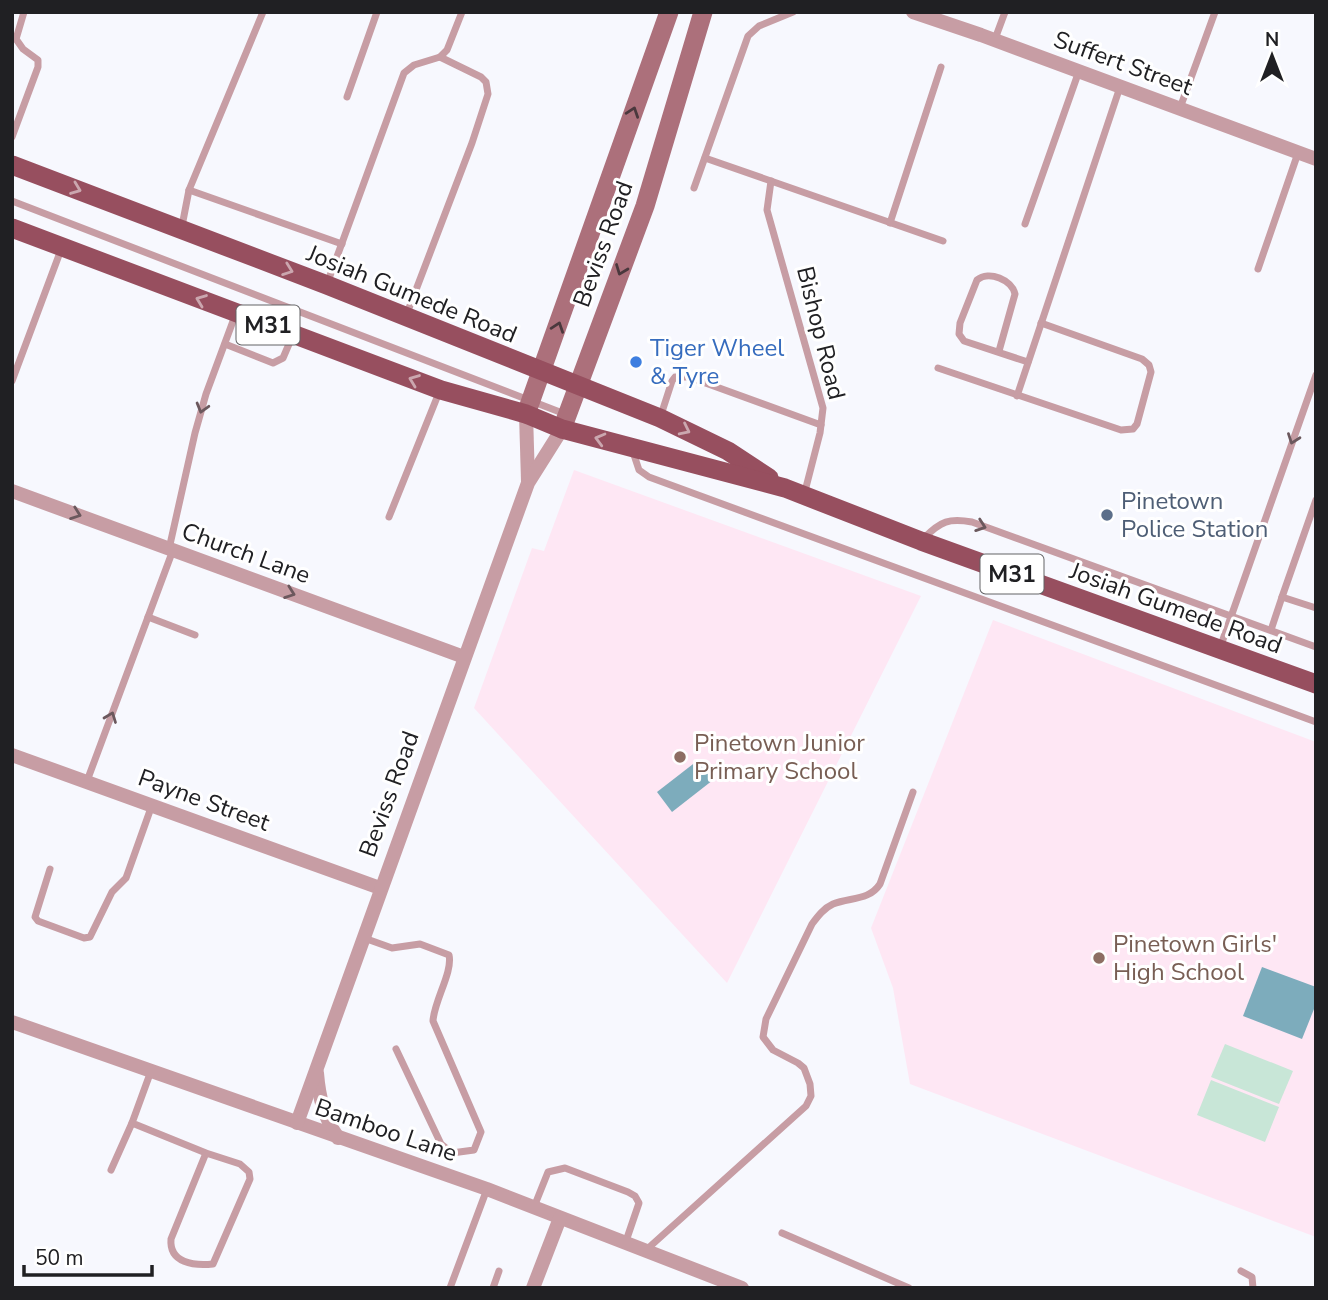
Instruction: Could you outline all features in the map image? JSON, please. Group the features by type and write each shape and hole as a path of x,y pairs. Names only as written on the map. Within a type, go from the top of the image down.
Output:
{"main road":[{"name":"Beviss Road","path":"529,408 669,12"},
{"name":"Beviss Road","path":"564,422 645,206 703,12"},
{"name":"Josiah Gumede Road","path":"12,164 327,285 660,418 728,451 785,488"},
{"name":"Josiah Gumede Road","path":"12,228 441,390 529,408 631,448 785,488 921,541 1316,684"}],"street":[{"name":"Suffert Street","path":"922,14 1316,159"},
{"name":"Beviss Road","path":"528,483 529,408"},
{"name":"Beviss Road","path":"298,1123 380,888 528,483 564,422"},
{"name":"Church Lane","path":"12,491 464,657"},
{"name":"Payne Street","path":"12,755 380,888"},
{"name":"Bamboo Lane","path":"12,1022 487,1189 742,1288"},
{"path":"317,1068 323,1109 338,1138"},
{"path":"533,1288 560,1218"}],"lane":[{"path":"13,132 38,67 38,60 23,49 16,39 24,12"},
{"path":"181,230 189,190 263,12"},
{"path":"347,97 377,12"},
{"path":"327,285 404,73 414,65 440,57 447,50 462,12"},
{"path":"694,188 748,36 759,26 793,12"},
{"path":"995,40 1005,12"},
{"path":"1180,109 1215,12"},
{"path":"406,317 488,94 486,82 481,77 440,57"},
{"path":"890,223 941,67"},
{"path":"1025,224 1079,71"},
{"path":"1017,396 1120,87"},
{"path":"1258,269 1298,153"},
{"path":"705,158 943,241"},
{"name":"Bishop Road","path":"771,181 767,210 822,408 821,425 804,495"},
{"path":"189,190 342,244"},
{"path":"12,201 529,408"},
{"path":"12,381 62,247"},
{"path":"999,351 1015,295 1014,287 1009,282 981,276 964,312 959,334 964,341 1028,362"},
{"path":"87,781 171,549 195,433 206,394 236,313"},
{"path":"938,368 1121,430 1128,431 1137,424 1152,372 1149,365 1143,359 1041,323"},
{"path":"225,344 273,363 279,362 285,355 293,334"},
{"path":"1220,650 1316,375"},
{"path":"660,418 672,381 681,376 821,425"},
{"path":"389,517 441,390"},
{"path":"631,448 639,470 649,477 1316,722"},
{"path":"1271,630 1316,500"},
{"path":"921,541 946,521 972,522 1316,647"},
{"path":"1282,597 1316,608"},
{"path":"148,617 195,635"},
{"path":"645,1252 806,1106 811,1096 807,1075 798,1063 773,1050 763,1037 766,1019 819,914 834,904 866,897 880,884 912,792"},
{"path":"50,869 36,917 84,938 90,937 112,892 126,878 152,805"},
{"path":"363,938 392,948 420,944 449,955 450,963 434,1008 433,1021 481,1132 474,1150 452,1153 441,1144 396,1049"},
{"path":"111,1170 132,1124 151,1071"},
{"path":"132,1124 240,1164 249,1172 250,1179 213,1264 193,1265 175,1255 170,1247 206,1153"},
{"path":"534,1207 548,1172 565,1168 628,1192 635,1196 639,1203 625,1244"},
{"path":"450,1288 487,1189"},
{"path":"782,1233 909,1288"},
{"path":"493,1288 499,1271"},
{"path":"1241,1271 1252,1277 1253,1288"}],"shaded area":[{"name":"Pinetown Junior Primary School","path":"574,470 921,596 727,983 474,708 532,548 544,551"},
{"name":"Pinetown Girls' High School","path":"993,620 1316,742 1316,1237 910,1084 893,988 871,928"}],"green space":[{"path":"1225,1044 1293,1071 1279,1104 1211,1077"},
{"path":"1211,1080 1279,1107 1265,1142 1197,1115"}],"water":[{"path":"697,761 713,780 672,812 657,792"},
{"path":"1262,967 1316,987 1316,1004 1302,1039 1243,1016"}],"place":[{"name":"Tiger Wheel & Tyre","path":"636,362"},
{"name":"Pinetown Police Station","path":"1107,515"},
{"name":"Pinetown Junior Primary School","path":"680,757"},
{"name":"Pinetown Girls' High School","path":"1099,958"}]}
